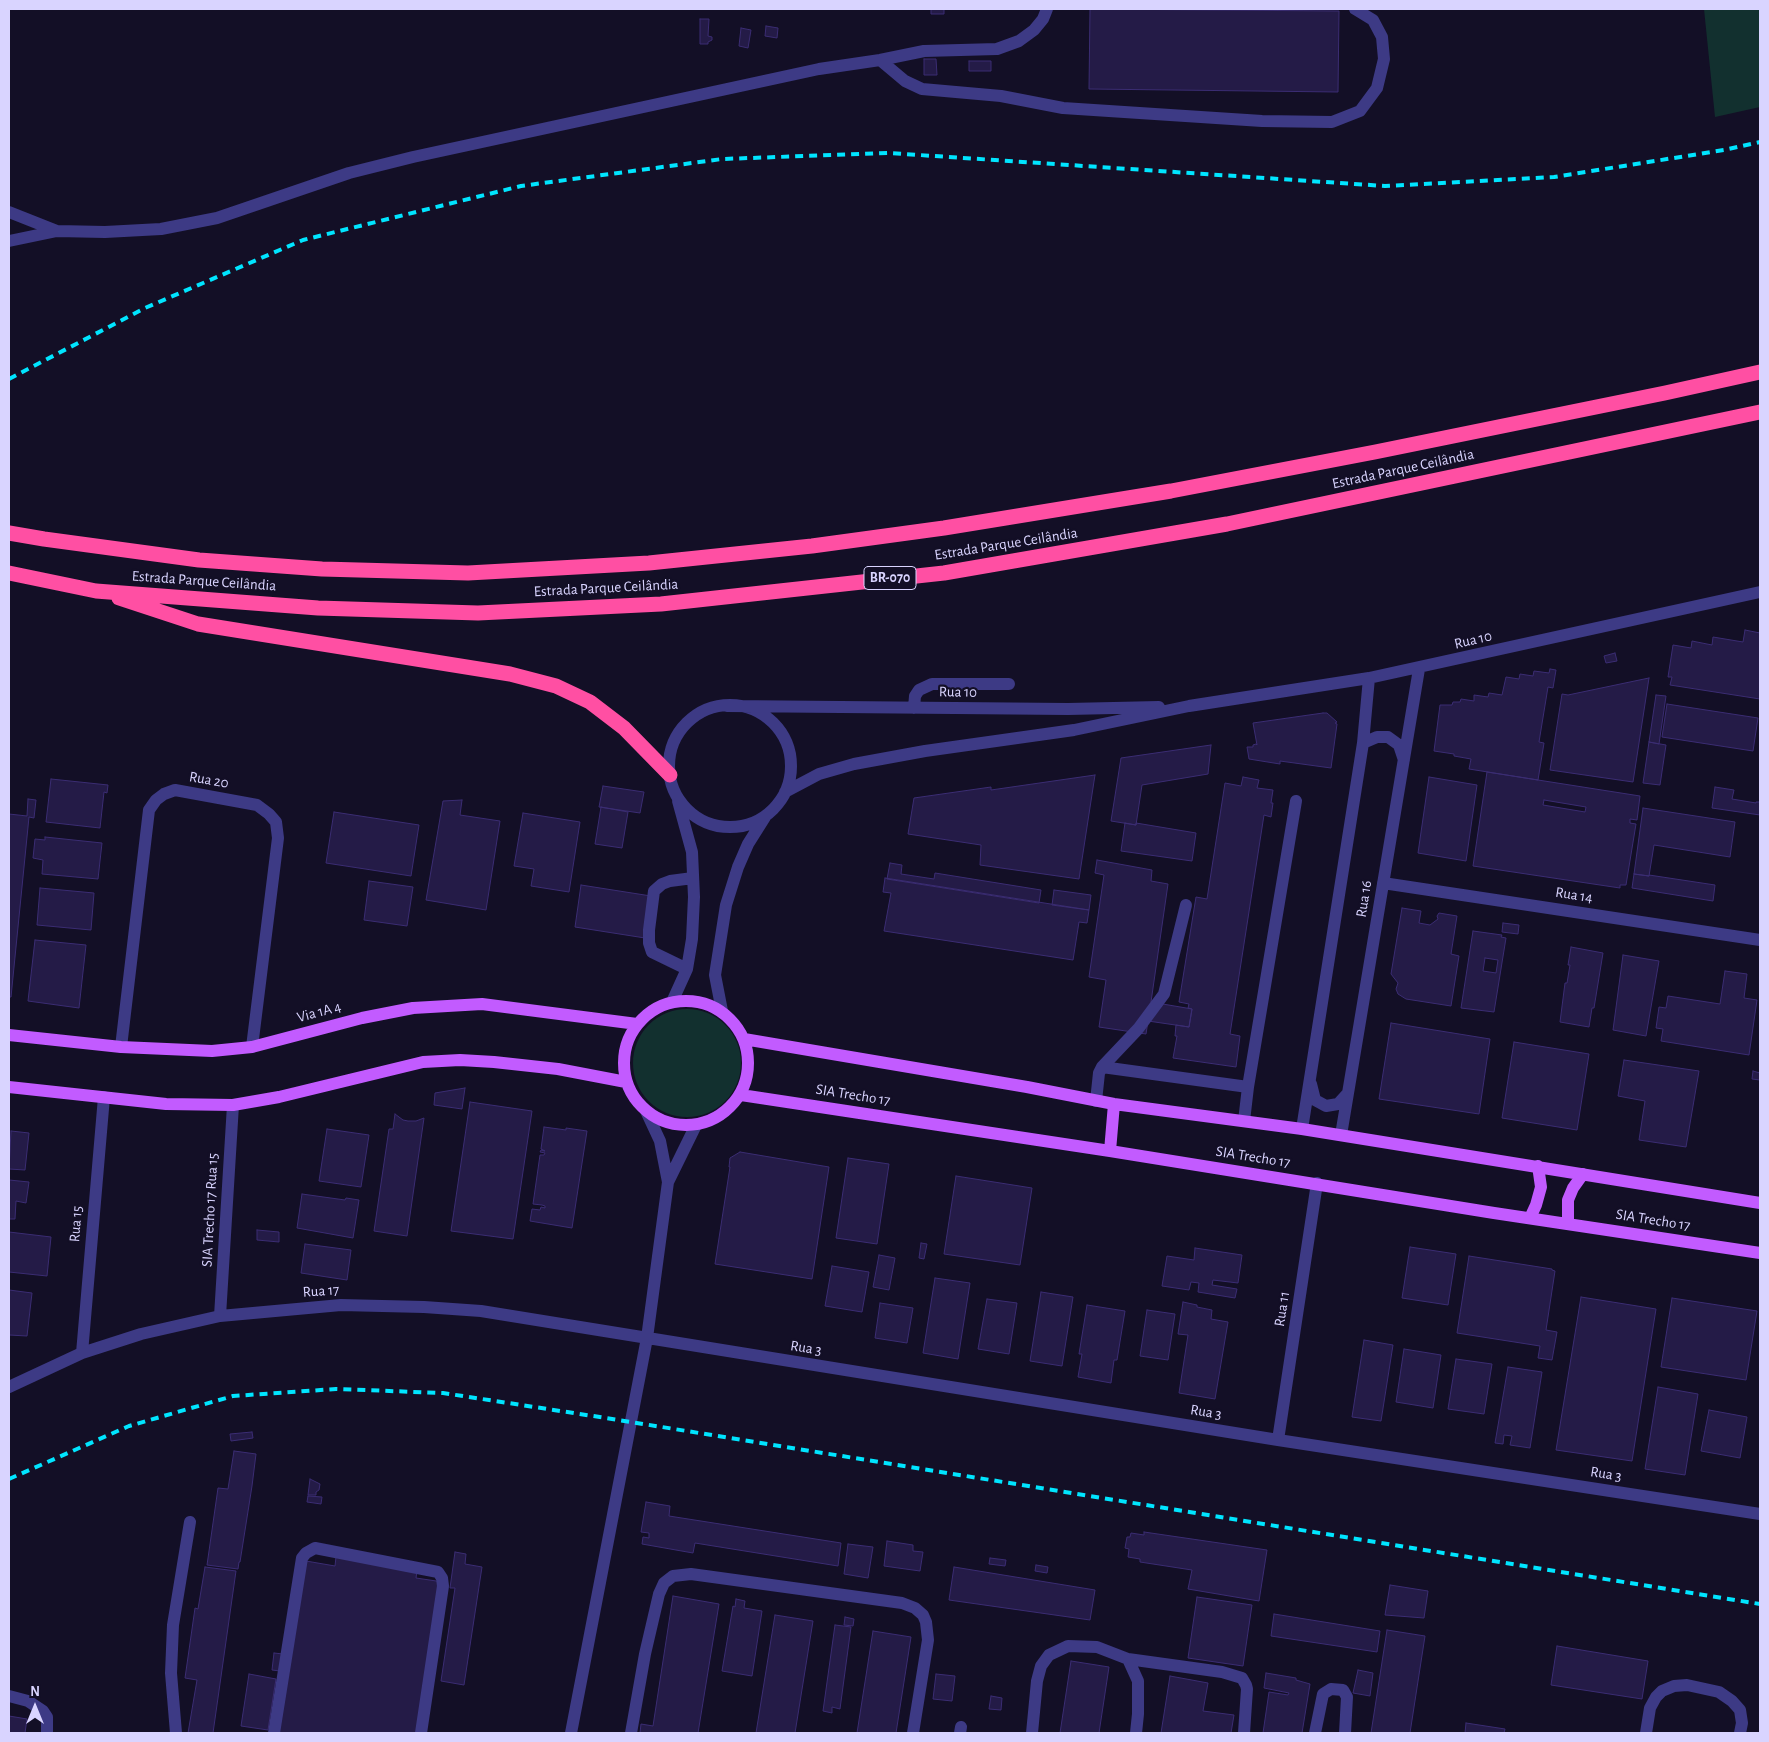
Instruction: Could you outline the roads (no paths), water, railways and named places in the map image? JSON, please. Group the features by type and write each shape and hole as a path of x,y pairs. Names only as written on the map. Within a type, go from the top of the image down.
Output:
{"highway":[{"name":"Estrada Parque Ceilândia","path":"9,532 44,539 199,560 322,569 468,573 649,563 831,543 944,528 1171,491 1375,452 1760,372"},
{"name":"Estrada Parque Ceilândia","path":"9,573 96,591 318,608 478,613 661,604 944,573 1228,524 1760,412"},
{"path":"96,591 198,624 510,674 556,686 590,702 624,728 670,775"}],"main road":[{"path":"689,1000 706,1004 722,1011 735,1024 749,1054 749,1069 741,1095 729,1109 713,1120 696,1125 678,1125 661,1120 646,1111 634,1098 626,1082 624,1066 625,1050 629,1036 637,1024 653,1010 672,1002 689,1000"},
{"name":"Via 1A 4","path":"9,1034 121,1047 212,1052 252,1047 362,1018 422,1007 482,1004 637,1024"},
{"path":"744,1040 1027,1087 1114,1104 1302,1129 1760,1203"},
{"path":"9,1087 166,1104 232,1105 279,1097 423,1062 460,1060 558,1069 626,1082"},
{"name":"SIA Trecho 17","path":"741,1095 1110,1150 1760,1253"},
{"path":"1110,1150 1114,1104"},
{"path":"1530,1218 1536,1206 1541,1187 1538,1166"},
{"path":"1568,1223 1568,1200 1582,1174"}],"street":[{"path":"9,241 57,232 161,229 217,218 349,173 413,157 819,69 924,51 997,49 1019,41 1034,30 1047,9"},
{"path":"880,60 905,81 922,88 1001,96 1063,108 1262,121 1332,122 1360,111 1377,88 1384,59 1382,37 1373,20 1360,10"},
{"path":"9,212 57,232"},
{"name":"Rua 10","path":"785,792 819,774 854,764 925,751 1074,730 1189,706 1419,669 1760,592"},
{"name":"Rua 16","path":"1341,1136 1419,669"},
{"name":"Rua 16","path":"1302,1129 1363,743 1369,678"},
{"path":"914,708 915,696 919,690 932,684 1009,684"},
{"path":"672,1002 687,969 692,939 694,878 692,852 670,775 670,755 677,736 690,720 707,710 727,706 748,708 766,718 781,733 789,752 791,772 785,792 776,806 765,817 748,844 726,904 715,975 722,1011"},
{"name":"Rua 10","path":"727,706 1068,709 1189,706"},
{"path":"1363,743 1377,737 1388,737 1399,744 1404,760"},
{"name":"Rua 20","path":"121,1047 149,810 156,800 164,794 176,790 257,805 276,822 278,838 252,1047"},
{"path":"677,796 689,812 713,824 726,827 746,825 765,817"},
{"path":"1244,1122 1248,1087 1296,802"},
{"path":"687,969 652,952 648,943 648,930 654,891 662,884 670,881 694,878"},
{"name":"Rua 14","path":"1383,883 1760,940"},
{"path":"1096,1101 1099,1073 1102,1067 1138,1029 1164,994 1186,905"},
{"path":"1102,1067 1248,1087"},
{"path":"1310,1079 1315,1100 1326,1106 1338,1104 1348,1093"},
{"name":"Rua 15","path":"82,1353 104,1097"},
{"name":"SIA Trecho 17 Rua 15","path":"220,1316 232,1105"},
{"path":"646,1111 660,1141 668,1182"},
{"path":"571,1733 647,1338 668,1182 696,1125"},
{"name":"Rua 11","path":"1278,1440 1317,1183"},
{"name":"Rua 17","path":"9,1387 82,1353 141,1334 220,1316 341,1305 424,1307 481,1311 647,1338"},
{"name":"Rua 3","path":"647,1338 1278,1440 1760,1514"},
{"path":"176,1733 171,1673 173,1625 190,1522"},
{"path":"274,1733 302,1558 306,1552 315,1548 438,1572 442,1578 443,1586 421,1733"},
{"path":"631,1733 645,1654 659,1594 664,1583 673,1576 691,1574 902,1603 915,1608 923,1615 926,1622 928,1640 913,1733"},
{"path":"1032,1733 1037,1681 1041,1666 1049,1655 1068,1646 1097,1646 1128,1659 1222,1672 1242,1678 1247,1689 1244,1733"},
{"path":"1128,1659 1138,1681 1136,1733"},
{"path":"1646,1733 1650,1708 1656,1697 1674,1686 1687,1685 1719,1692 1732,1701 1740,1710 1742,1723 1740,1733"},
{"path":"1315,1733 1323,1694 1325,1691 1335,1689 1343,1690 1347,1697 1345,1733"},
{"path":"9,1696 28,1701 43,1711 47,1717 47,1733"}],"railway":[{"path":"9,379 145,308 303,240 521,186 722,159 889,153 1385,186 1554,177 1724,150 1760,142"},
{"path":"9,1479 129,1426 233,1396 336,1389 443,1393 1760,1604"}]}
